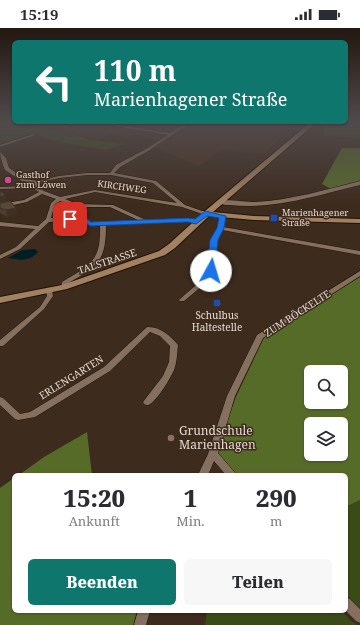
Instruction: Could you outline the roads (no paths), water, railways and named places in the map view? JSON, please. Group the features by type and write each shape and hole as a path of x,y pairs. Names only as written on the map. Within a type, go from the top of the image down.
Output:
{"main road":[{"name":"TALSTRASSE","path":"0,300 64,287 162,253 172,246 205,214 281,150"},
{"path":"205,214 222,216 360,221"}],"street":[{"path":"111,174 118,166 147,150"},
{"path":"0,153 3,164 7,169 24,180 37,182 72,175 111,174 154,182 183,206 205,214"},
{"path":"34,187 37,182"},
{"path":"219,202 235,204 294,199 360,183"},
{"path":"0,188 34,187 42,192 76,205 111,206 137,219 150,223"},
{"name":"KIRCHWEG","path":"59,199 95,191 183,206"},
{"path":"0,206 25,201 42,192"},
{"path":"107,194 111,206"},
{"path":"0,257 18,248 48,220 53,202 59,199"},
{"path":"76,205 75,209 81,217 90,224 150,223 188,220 196,222"},
{"path":"182,300 206,280 211,271 214,240 220,228 222,216"},
{"path":"48,220 81,217"},
{"path":"0,224 38,228"},
{"path":"64,287 64,283 86,270 98,259 104,244 103,224"},
{"path":"220,228 360,253"},
{"name":"ZUM BÖCKELTE","path":"204,473 213,454 231,396 260,337 360,273"},
{"path":"0,344 42,308 50,296 49,291"},
{"name":"ERLENGARTEN","path":"0,400 18,418 32,415 107,369 149,329 163,334 174,345 174,360 164,384 147,402"},
{"path":"213,454 230,473"},
{"path":"348,605 360,617"},
{"path":"140,625 143,613"}],"water":[{"path":"35,249 38,252 28,259 21,260 8,258 22,250"}],"place":[{"name":"Gasthof zum Löwen","path":"8,180"},
{"name":"Marienhagener Straße","path":"274,218"},
{"name":"Schulbus Haltestelle","path":"217,303"},
{"name":"Grundschule Marienhagen","path":"171,438"}]}
